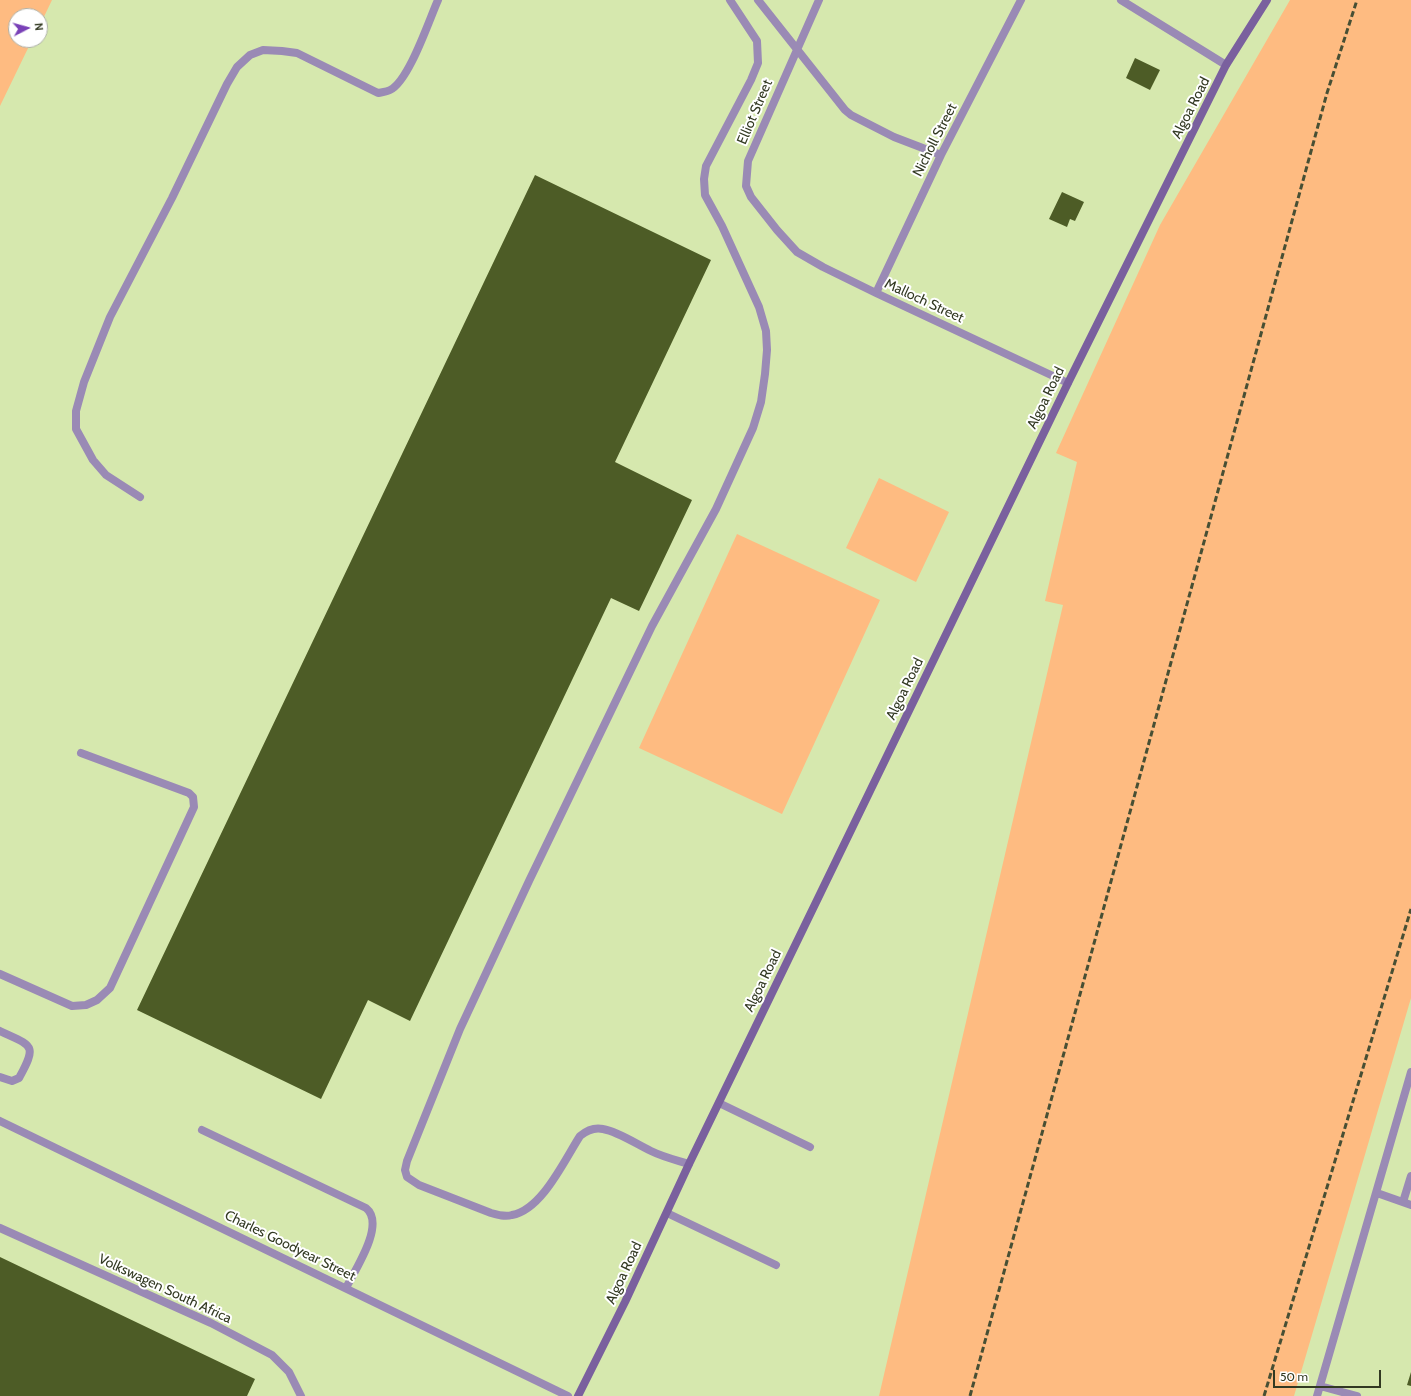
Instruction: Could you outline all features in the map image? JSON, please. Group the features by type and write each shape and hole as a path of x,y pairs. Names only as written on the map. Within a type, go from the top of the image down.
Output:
{"street":[{"path":"140,497 106,475 93,460 76,429 76,411 84,382 123,290 172,198 234,72 250,56 264,50 282,51 297,53 378,93 390,91 397,85 408,70 438,0"},
{"path":"689,1164 652,1152 603,1129 586,1131 580,1136 537,1202 521,1212 508,1216 491,1213 419,1185 407,1177 405,1170 407,1161 470,1008 652,626 716,509 753,428 760,402 767,350 766,331 759,307 722,226 705,195 704,179 706,166 751,80 758,63 756,41 730,0"},
{"path":"758,0 838,102 851,115 894,137 941,155"},
{"name":"Elliot Street","path":"777,230 751,197 746,186 745,176 748,161 796,49 819,0"},
{"name":"Nicholl Street","path":"876,293 941,155 1021,0"},
{"path":"1121,0 1226,66"},
{"name":"Algoa Road","path":"578,1396 626,1302 689,1164 1068,383 1226,66 1267,0"},
{"name":"Malloch Street","path":"777,230 802,255 876,293 1068,383"},
{"path":"0,974 72,1006 86,1005 97,1000 110,988 194,807 193,797 189,793 81,753"},
{"path":"0,1031 24,1042 31,1051 30,1058 19,1078 12,1081 0,1077"},
{"path":"1317,1396 1411,1072"},
{"path":"719,1103 810,1147"},
{"name":"Charles Goodyear Street","path":"0,1121 568,1396"},
{"path":"202,1130 366,1208 371,1212 374,1218 371,1237 346,1288"},
{"path":"1377,1193 1407,1204 1411,1176"},
{"path":"667,1213 776,1266"},
{"name":"Volkswagen South Africa","path":"0,1228 211,1323 272,1355 289,1372 301,1396"},
{"path":"1320,1386 1358,1396"}],"shaded area":[{"path":"0,0 52,0 48,8 8,8 8,48 28,48 0,106"},
{"path":"1290,0 1411,0 1411,998 1294,1396 879,1396 1063,605 1045,601 1077,462 1056,453 1160,225"},
{"path":"879,478 949,512 916,582 846,548"},
{"path":"737,534 880,600 782,814 639,748"}],"building":[{"path":"1135,58 1160,70 1150,90 1126,78"},
{"path":"535,175 711,260 615,462 692,500 639,611 611,598 410,1021 368,1000 321,1099 137,1010"},
{"path":"1062,192 1084,202 1075,221 1070,219 1067,227 1049,219"},
{"path":"0,1257 255,1379 247,1396 0,1396"},
{"path":"1411,1372 1411,1386 1407,1385"}],"railway":[{"path":"970,1396 1327,93 1357,0"},
{"path":"1264,1396 1411,909"}]}
